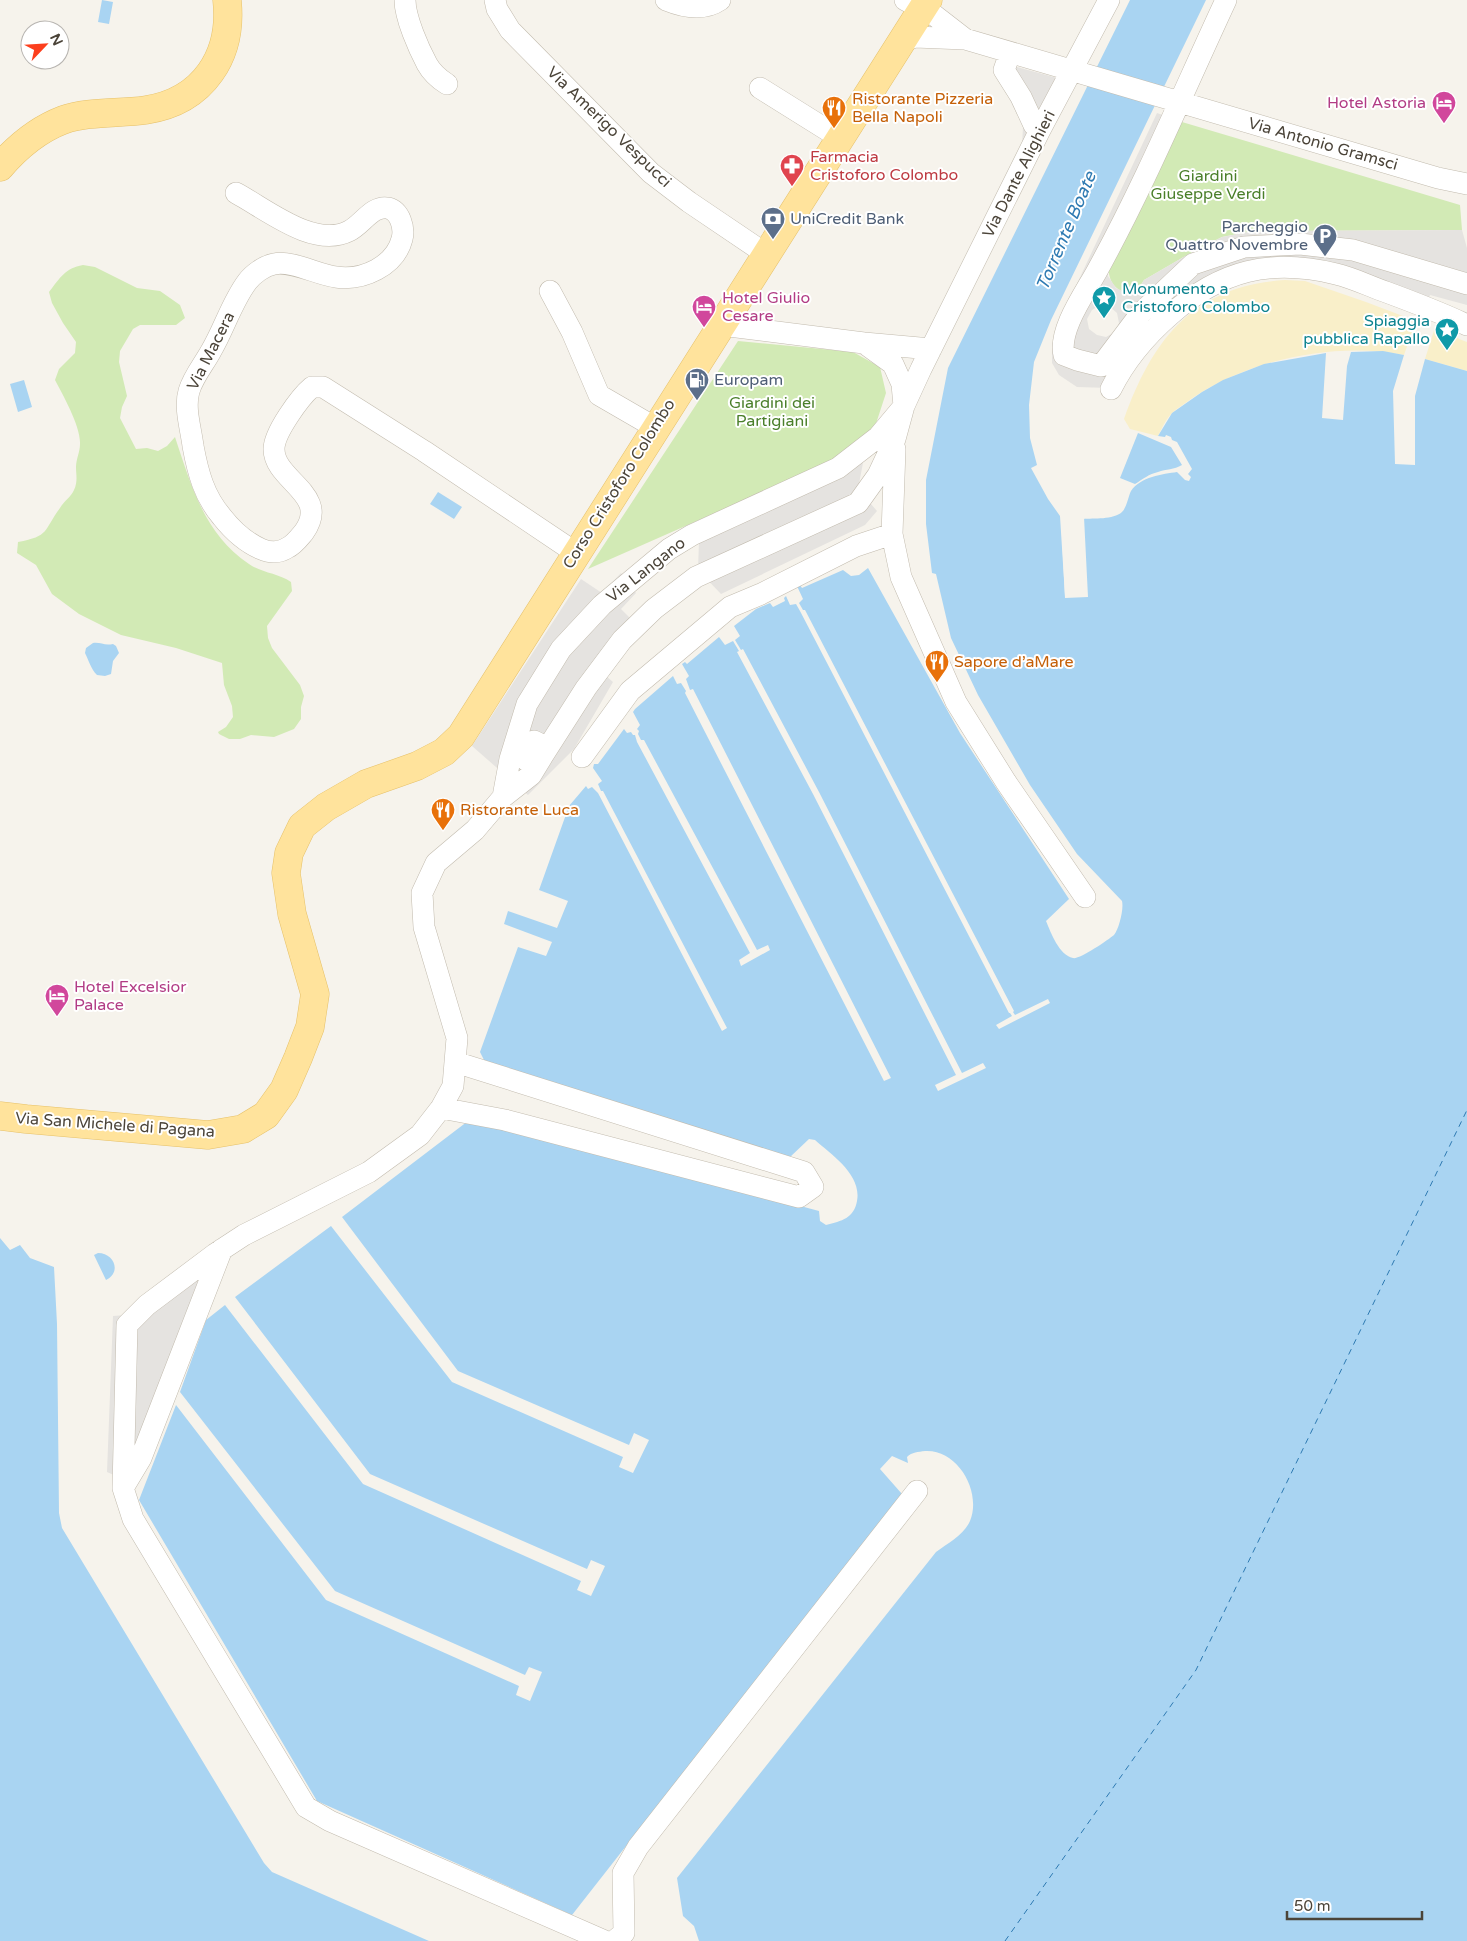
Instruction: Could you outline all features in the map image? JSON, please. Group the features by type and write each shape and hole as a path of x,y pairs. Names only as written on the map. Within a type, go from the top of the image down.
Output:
{"main road":[{"path":"0,168 24,141 63,120 83,115 149,109 177,100 197,88 208,77 220,57 225,44 229,18 226,0"},
{"name":"Corso Cristoforo Colombo","path":"444,752 460,736 903,41 919,3"},
{"name":"Via San Michele di Pagana","path":"0,1116 208,1134 243,1129 266,1116 284,1090 301,1050 310,1026 315,994 292,914 286,873 289,852 302,826 326,806 366,784 417,766 444,752"}],"street":[{"path":"405,0 410,21 428,65 437,77 447,84"},
{"name":"Via Amerigo Vespucci","path":"495,0 497,9 510,30 651,173 689,202 766,254"},
{"path":"666,0 679,6 698,7 720,0"},
{"name":"Via Dante Alighieri","path":"932,350 1040,130 1079,72 1109,0"},
{"path":"1226,0 1171,99 1102,262 1069,322 1062,347 1064,355 1101,366 1141,312 1193,264 1244,247 1300,244 1353,250 1467,284"},
{"path":"919,3 965,40"},
{"path":"903,41 915,37 965,40"},
{"name":"Via Antonio Gramsci","path":"965,40 1438,178 1467,184"},
{"path":"1010,53 1004,70 1021,97 1034,125 1040,130"},
{"path":"760,88 840,138"},
{"path":"1438,178 1467,193"},
{"name":"Via Macera","path":"236,192 295,228 325,235 338,235 351,230 376,210 388,208 396,213 403,225 402,238 390,261 368,273 337,277 290,265 274,264 262,268 249,279 243,289 212,350 194,380 189,392 188,406 201,484 211,505 230,526 242,538 262,550 272,553 288,548 295,543 307,527 311,515 310,505 304,493 283,470 277,460 274,448 279,432 304,394 312,387 323,387 424,451 576,553"},
{"path":"1112,389 1120,372 1158,325 1179,307 1202,289 1226,277 1266,268 1289,266 1338,274 1433,308 1467,324"},
{"path":"550,291 572,332 599,395 656,428"},
{"path":"721,325 932,350"},
{"path":"864,343 893,364 902,384 904,406"},
{"name":"Via Langano","path":"527,749 586,688 622,640 654,609 696,577 858,503 878,475 896,437 904,406 932,350"},
{"name":"Via Langano","path":"527,749 527,704 561,649 602,605 669,549 692,535 838,468 878,438 904,406"},
{"path":"896,437 892,534 901,577 956,702 1006,782 1085,897"},
{"path":"582,757 630,691 730,608 856,546 892,534"},
{"path":"503,797 527,749"},
{"path":"527,749 531,775 503,797 475,830 436,863 422,893 424,926 457,1038 453,1086 441,1108 420,1135 369,1172 244,1235 222,1249 147,1305 127,1324 122,1488 133,1519 306,1807 330,1821 605,1941"},
{"path":"441,1108 505,1120 799,1197 813,1187 804,1172 455,1062"},
{"path":"122,1488 141,1458 222,1249"},
{"path":"614,1941 624,1933 623,1873 638,1847 917,1491"}],"green space":[{"name":"Giardini Giuseppe Verdi","path":"1182,122 1460,205 1462,230 1253,231 1222,237 1194,251 1144,280 1135,294 1122,291 1111,281 1108,263"},
{"path":"83,265 95,267 137,288 160,291 180,305 185,318 176,325 140,325 133,329 120,351 119,362 127,396 120,418 136,449 147,448 158,451 167,446 175,437 201,507 221,538 249,564 291,582 292,591 267,626 268,638 272,648 300,685 304,696 301,707 301,719 294,729 274,737 251,735 240,739 229,739 219,734 218,732 226,727 233,717 232,706 224,685 222,663 176,648 121,635 79,614 52,594 36,565 17,553 18,542 41,535 45,531 73,492 76,484 76,464 80,437 71,411 55,380 59,369 75,353 76,342 52,303 49,292 67,271"},
{"name":"Giardini dei Partigiani","path":"738,341 853,352 880,367 886,393 869,445 588,569"}],"sand":[{"path":"1285,280 1305,281 1416,321 1404,355 1378,351 1350,350 1321,352 1265,364 1213,385 1176,409 1164,424 1158,436 1130,429 1124,419 1136,390 1149,364 1164,341 1181,321 1202,305 1226,293 1253,284"},
{"name":"Spiaggia pubblica Rapallo","path":"1437,321 1459,339 1467,342 1467,371 1425,359"}],"shaded area":[{"path":"998,62 1061,79 1022,146 1023,127 1001,81"},
{"name":"Parcheggio Quattro Novembre","path":"1157,113 1182,122 1108,263 1108,276 1116,288 1127,293 1135,294 1144,280 1222,237 1253,231 1462,230 1467,248 1467,305 1430,295 1428,302 1339,271 1215,279 1109,388 1077,387 1059,375 1052,363 1052,344 1060,320","holes":["1100,305 1110,307 1117,313 1119,323 1115,332 1106,337 1097,335 1089,329 1087,319 1092,310"]},
{"path":"863,463 858,489 877,511 865,525 721,594 698,570 699,541"},
{"path":"621,573 636,593 621,609 632,620 606,676 613,682 574,749 528,795 472,746 581,579 602,593"},
{"path":"213,1264 125,1480 107,1472 113,1316 126,1315"}],"water":[{"path":"102,0 113,2 109,24 98,22"},
{"name":"Torrente Boate","path":"1130,0 1206,0 1051,320 1034,362 1029,405 1030,438 1037,465 1031,468 1060,516 1065,596 1087,596 1083,519 1118,515 1124,510 1131,491 1146,479 1177,472 1185,480 1189,481 1191,477 1188,474 1192,469 1177,442 1166,435 1165,437 1158,436 1172,413 1223,380 1264,364 1326,353 1322,418 1343,420 1347,366 1351,352 1383,351 1404,355 1393,391 1395,464 1415,465 1415,396 1425,359 1467,371 1467,1941 699,1941 694,1926 683,1916 677,1878 936,1552 960,1535 970,1521 973,1510 973,1498 964,1474 948,1457 937,1452 925,1451 909,1455 907,1457 908,1463 892,1456 880,1469 902,1494 572,1915 317,1801 139,1500 176,1405 326,1600 519,1686 516,1695 530,1701 542,1672 529,1667 525,1675 335,1591 180,1392 206,1320 225,1305 363,1484 581,1581 577,1590 591,1596 605,1566 591,1560 587,1569 370,1474 235,1297 331,1226 452,1382 623,1457 619,1467 633,1473 649,1440 634,1433 629,1445 458,1371 342,1217 472,1118 819,1211 820,1221 826,1225 846,1218 853,1211 857,1201 855,1183 844,1166 815,1140 809,1139 789,1158 575,1094 484,1060 480,1052 518,947 546,956 552,942 504,924 508,911 557,928 568,901 539,890 569,806 586,786 588,789 592,787 598,793 722,1031 727,1028 598,784 602,781 593,768 594,764 598,764 624,729 627,733 631,732 635,735 750,953 739,960 741,966 770,950 768,945 757,950 644,740 641,740 638,734 639,731 637,729 640,725 633,712 673,676 677,684 681,683 686,691 685,693 884,1081 891,1078 693,689 690,690 686,679 689,676 682,664 685,662 687,664 719,637 725,645 733,641 739,651 737,652 813,794 956,1075 935,1085 938,1091 986,1068 983,1063 962,1073 819,792 743,649 741,650 735,640 740,636 734,626 756,609 770,603 773,607 785,601 784,598 786,596 790,605 796,604 1012,1016 996,1025 999,1029 1050,1003 1048,999 1015,1015 1013,1012 805,610 803,610 799,603 803,599 797,586 800,585 802,588 843,570 851,576 859,575 868,568 960,733 1069,899 1046,921 1060,948 1068,956 1076,958 1094,949 1114,935 1121,919 1122,901 1077,854 1030,785 978,695 951,638 936,574 932,573 926,524 926,480 948,368"},
{"path":"24,380 32,407 18,412 10,384"},
{"path":"1138,433 1171,447 1182,465 1152,474 1135,484 1120,478"},
{"path":"438,492 462,507 454,519 430,504"},
{"path":"93,643 113,644 116,646 119,653 113,661 111,674 105,676 97,675 93,670 85,653 86,648"},
{"path":"0,1238 10,1250 20,1245 30,1258 54,1267 57,1324 59,1513 62,1528 264,1863 272,1872 429,1941 0,1941"},
{"path":"98,1253 108,1256 114,1264 114,1272 106,1280 94,1255"}],"pier":[{"path":"1061,517 1067,593 1084,593 1081,519 1084,517 1088,597 1065,598"}],"ferry route":[{"path":"1005,1941 1196,1670 1467,1110"}],"place":[{"name":"Hotel Astoria","path":"1444,124"},
{"name":"Ristorante Pizzeria Bella Napoli","path":"834,129"},
{"name":"Farmacia Cristoforo Colombo","path":"792,187"},
{"name":"UniCredit Bank","path":"773,240"},
{"name":"Parcheggio Quattro Novembre","path":"1325,257"},
{"name":"Monumento a Cristoforo Colombo","path":"1104,319"},
{"name":"Hotel Giulio Cesare","path":"704,328"},
{"name":"Spiaggia pubblica Rapallo","path":"1447,351"},
{"name":"Europam","path":"697,401"},
{"name":"Sapore d’aMare","path":"937,683"},
{"name":"Ristorante Luca","path":"443,831"},
{"name":"Hotel Excelsior Palace","path":"57,1017"}]}
